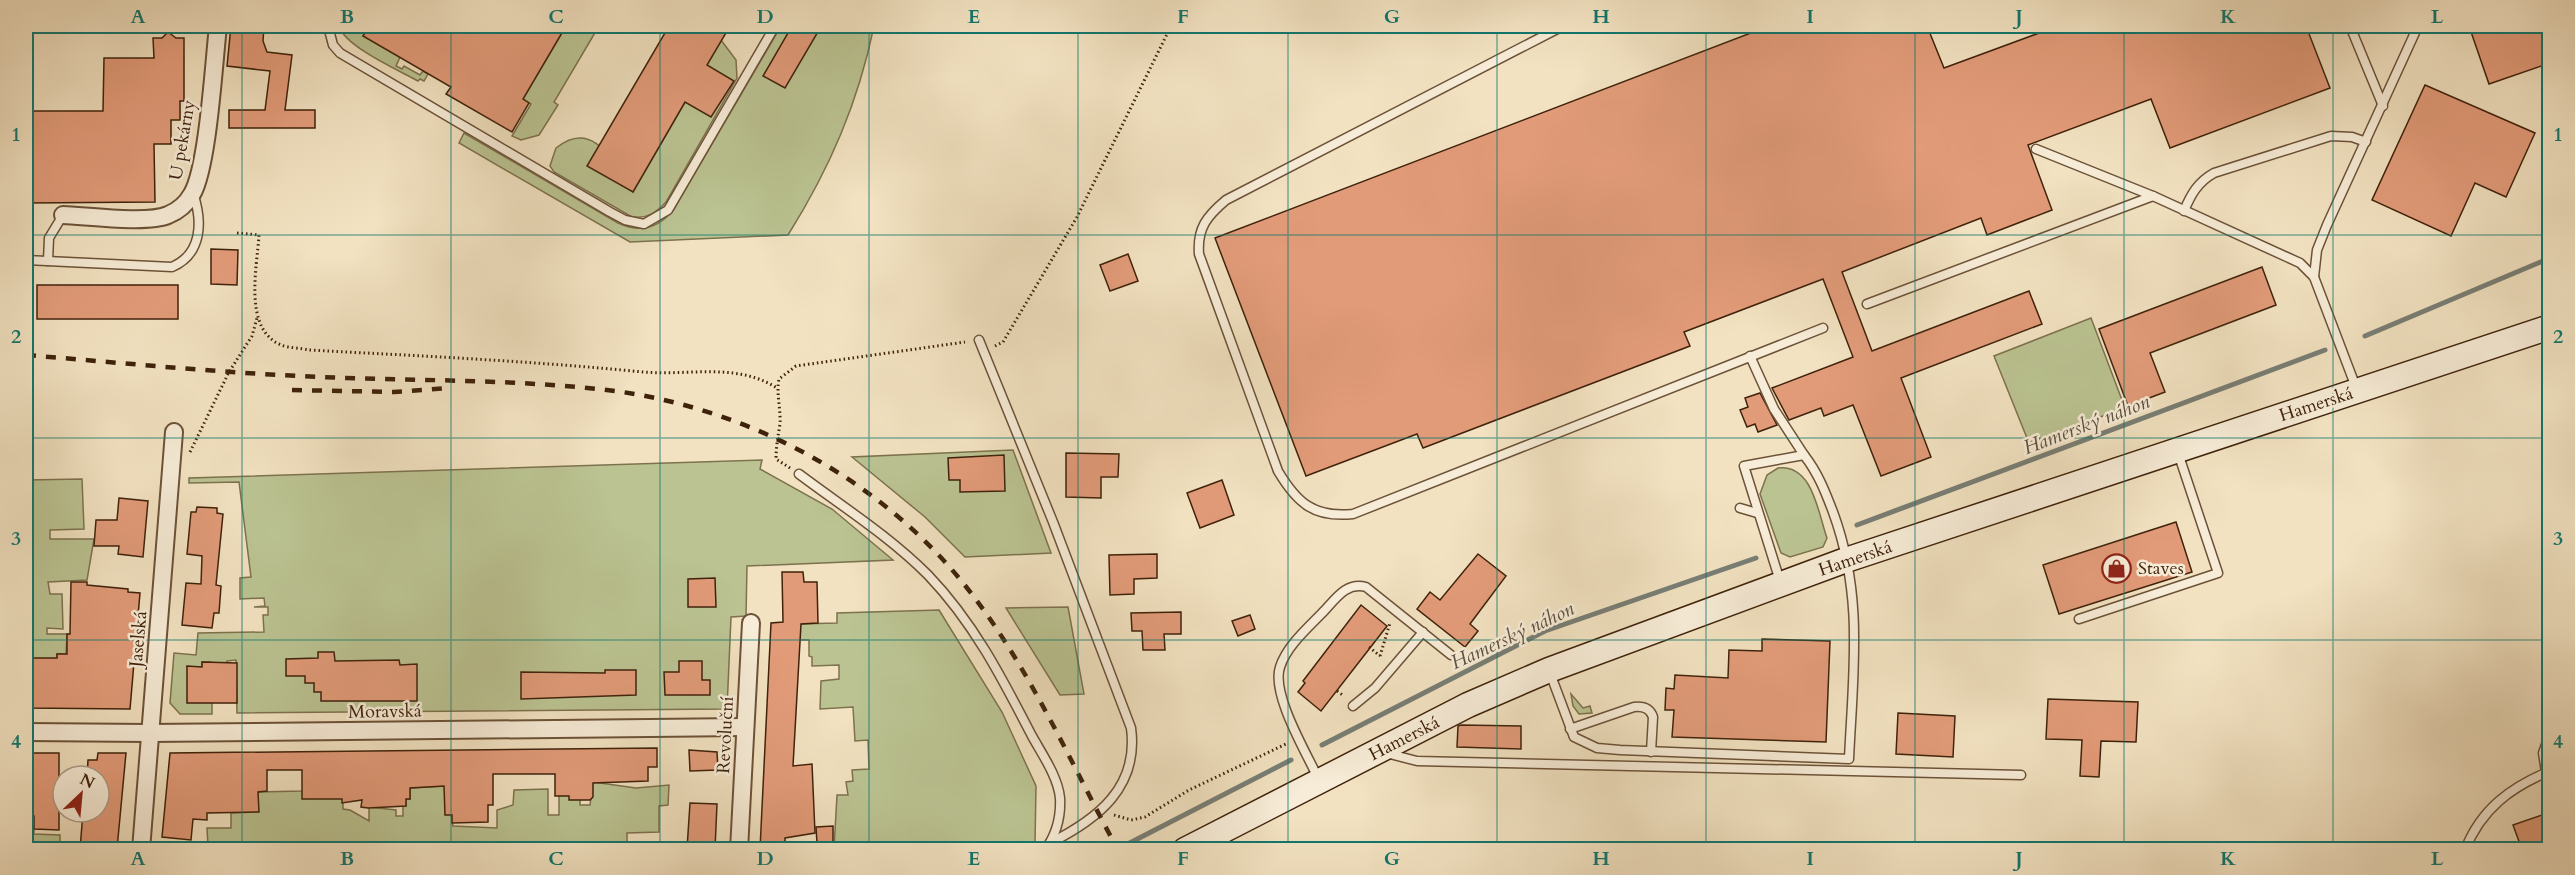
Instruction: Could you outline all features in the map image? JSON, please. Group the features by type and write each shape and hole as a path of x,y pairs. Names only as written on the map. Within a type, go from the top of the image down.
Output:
{"street":[{"name":"U pekárny","path":"63,215 155,218 177,211 193,193 203,152 218,26"},
{"name":"Hamerská","path":"1185,849 1468,705 1549,670 1846,560 2550,327"},
{"name":"Jaselská","path":"141,849 174,432"},
{"name":"Revoluční","path":"739,849 751,623"},
{"name":"Moravská","path":"26,732 149,734 744,727"}],"lane":[{"path":"328,26 329,35 340,53 610,212 625,220 644,224 668,210 775,26"},
{"path":"1563,26 1226,200 1205,219 1200,231 1199,254 1278,471 1298,500 1315,510 1333,516 1353,513 1823,328"},
{"path":"2350,26 2383,106"},
{"path":"2314,277 2317,249 2418,26"},
{"path":"2184,211 2192,192 2204,178 2214,173 2331,136 2352,137 2366,142"},
{"path":"2036,148 2153,196 2300,263 2314,277 2357,390"},
{"path":"26,260 171,267 185,261 195,246 198,219 193,193"},
{"path":"1867,304 2153,196"},
{"path":"48,261 49,238 63,215"},
{"path":"979,340 986,351 1131,728 1133,749 1130,768 1116,793 1086,823 1047,846"},
{"path":"1549,670 1574,737 1597,748 1849,759 1855,608 1839,529 1818,472 1774,409 1750,356"},
{"path":"2079,619 2218,573 2177,450"},
{"path":"1781,584 1740,468 1804,454"},
{"path":"799,474 874,527 903,551 936,584 980,638 1056,783 1060,812 1047,846"},
{"path":"1740,508 1757,513"},
{"path":"1319,781 1283,699 1278,678 1280,666 1294,644 1343,591 1354,586 1372,590 1451,655"},
{"path":"1353,706 1375,687 1423,632"},
{"path":"1570,729 1634,707 1644,708 1651,712 1653,717 1651,752"},
{"path":"2465,849 2483,816 2505,794 2548,771 2543,753 2550,733"},
{"path":"1379,751 1417,761 2021,775"}],"path":[{"path":"986,351 1003,342 1077,217 1171,26"},
{"path":"172,457 189,454 230,372 252,336 257,317 259,235 237,233"},
{"path":"257,317 264,332 281,345 309,350 595,365 645,372 737,372 762,378 777,388"},
{"path":"799,474 776,459 776,439 780,423 777,388 779,379 796,366 979,340"},
{"path":"1369,647 1378,654 1389,626 1399,612"},
{"path":"1102,808 1122,818 1144,817 1189,790 1299,738"}],"green space":[{"path":"339,26 369,26 363,36 400,57 396,66 402,69 404,66 420,75 423,71 428,74 424,81 420,79 418,81 361,50 343,34"},
{"path":"566,26 599,26 554,102 558,105 539,135 521,140 512,136 531,104 523,99"},
{"path":"781,26 874,26 860,82 841,134 817,185 788,235 630,242 459,143 464,133 618,223 634,228 649,227 662,221 674,209"},
{"path":"721,40 736,60 737,78 666,202 659,209 647,216 632,217 554,172 550,166 556,148 569,140 581,138 592,141 602,148 633,192"},
{"path":"2091,318 2125,408 2029,443 1994,356"},
{"path":"1013,450 1051,553 965,557 925,517 852,457"},
{"path":"762,460 760,469 832,509 893,560 747,566 746,616 731,617 727,709 237,713 236,660 227,661 227,667 212,667 211,662 202,662 202,667 187,667 212,703 212,714 180,714 170,703 174,653 196,655 198,633 264,632 263,615 268,615 268,607 254,607 265,606 264,598 240,599 240,578 251,577 239,482 189,483 189,478"},
{"path":"1778,468 1790,469 1807,482 1817,504 1827,538 1823,547 1790,557 1781,553 1760,494 1767,475"},
{"path":"82,479 84,529 50,530 50,539 94,539 87,580 48,582 50,594 62,594 63,629 47,628 47,634 67,634 66,654 57,654 58,668 28,658 26,660 26,480"},
{"path":"1068,607 1084,694 1060,695 1006,608"},
{"path":"939,610 1002,712 1036,786 1035,844 1027,850 834,849 837,795 848,795 846,782 853,781 852,770 869,769 868,740 855,741 853,707 820,709 821,681 839,679 839,665 812,666 812,657 809,656 809,640 798,640 797,624 837,623 837,613"},
{"path":"1571,694 1583,708 1590,706 1592,713 1579,714 1573,706"},
{"path":"593,782 636,788 669,785 668,805 659,806 659,832 627,833 627,844 609,849 228,849 227,845 208,846 207,828 231,828 231,813 258,812 258,792 302,791 343,785 343,809 350,810 369,821 369,807 396,810 396,816 403,816 403,806 406,806 406,799 410,799 410,788 446,786 453,826 497,828 497,810 513,805 514,790 548,789 548,815 559,815 559,795 580,794 580,805 590,805"},
{"path":"26,817 34,817 34,834 60,835 60,847 64,849 26,849"}],"building":[{"path":"231,26 264,26 263,41 267,52 292,55 285,110 315,110 315,128 229,128 229,110 265,110 270,71 227,66"},
{"path":"369,26 431,26 443,33 447,26 566,26 523,99 529,103 512,132 446,94 451,87 363,36"},
{"path":"669,26 730,26 707,65 734,81 711,117 685,102 633,192 587,166"},
{"path":"792,26 811,26 819,30 785,88 763,76"},
{"path":"1769,26 1927,26 1944,68 2058,26 2306,26 2330,88 2170,148 2151,99 2028,145 2052,210 1987,235 1981,218 1842,272 1872,351 2029,291 2042,324 1901,378 1931,457 1881,476 1853,405 1824,416 1821,408 1789,420 1772,388 1853,357 1823,279 1684,332 1690,346 1423,448 1417,434 1306,476 1215,238"},
{"path":"2469,26 2545,26 2550,40 2550,63 2489,84"},
{"path":"168,32 176,38 184,38 184,101 180,101 180,120 171,120 171,144 154,144 155,202 26,203 26,111 103,111 104,58 154,58 153,38 162,38"},
{"path":"2425,85 2535,133 2506,197 2475,183 2451,236 2372,200"},
{"path":"211,249 238,250 237,285 211,284"},
{"path":"1128,254 1138,281 1110,291 1100,265"},
{"path":"2262,267 2276,305 2150,353 2165,392 2128,406 2099,329"},
{"path":"37,285 178,285 178,319 37,319"},
{"path":"1760,393 1777,425 1758,432 1755,424 1747,427 1740,410 1748,407 1745,398"},
{"path":"1066,453 1119,454 1118,477 1101,477 1101,498 1066,497"},
{"path":"1004,455 1005,491 960,492 960,480 949,480 948,458"},
{"path":"1222,480 1234,515 1200,528 1187,493"},
{"path":"119,498 148,501 143,557 118,554 119,546 94,546 96,520 117,520"},
{"path":"197,507 217,508 217,513 223,514 216,585 221,586 219,613 214,613 212,628 182,625 186,583 201,584 202,556 187,554 191,512 196,512"},
{"name":"Staves","path":"2176,522 2192,572 2059,614 2043,565"},
{"path":"1157,554 1157,578 1134,579 1134,594 1110,595 1109,555"},
{"path":"1478,554 1506,576 1470,624 1478,631 1465,647 1417,609 1430,592 1440,600"},
{"path":"782,572 803,572 804,582 817,582 818,623 801,624 793,766 812,764 815,833 785,838 785,849 760,849 771,623 783,622"},
{"path":"715,578 716,607 688,607 688,579"},
{"path":"71,582 87,582 87,585 128,589 128,592 140,593 130,709 26,708 28,658 57,658 57,654 67,654 67,634 70,634"},
{"path":"1361,605 1387,626 1321,711 1298,692 1305,683 1303,681"},
{"path":"1181,612 1181,634 1164,634 1165,650 1143,650 1142,631 1132,631 1131,613"},
{"path":"1250,615 1255,629 1238,636 1232,621"},
{"path":"1762,639 1830,641 1826,742 1672,737 1674,710 1665,710 1666,688 1674,689 1675,675 1728,678 1729,650 1762,651"},
{"path":"318,652 334,652 335,661 399,660 400,665 417,664 417,701 321,701 321,692 314,692 314,683 305,683 305,676 286,676 286,659 318,658"},
{"path":"679,661 702,661 702,680 710,680 710,695 665,695 664,672 679,672"},
{"path":"202,662 237,663 237,703 187,703 187,666 202,667"},
{"path":"605,670 636,670 636,695 521,699 521,672 605,673"},
{"path":"2048,699 2138,702 2136,742 2101,741 2099,777 2080,776 2082,740 2046,739"},
{"path":"1898,713 1955,716 1953,757 1896,754"},
{"path":"1458,726 1521,726 1521,749 1457,747"},
{"path":"657,748 657,767 648,767 648,781 593,783 593,797 590,800 569,800 569,796 555,796 555,774 493,774 493,805 488,805 488,822 452,823 452,815 445,815 444,786 410,788 410,799 406,799 406,806 368,808 361,807 362,800 342,803 342,799 302,799 302,770 267,770 267,791 258,792 259,812 207,813 207,820 193,819 191,840 162,837 170,753"},
{"path":"689,750 717,752 718,770 690,771"},
{"path":"26,753 59,753 59,764 51,764 51,824 59,824 59,830 34,829 34,816 26,816"},
{"path":"98,753 126,753 117,849 80,849 82,824 111,824 111,764 88,764 88,760 97,760"},
{"path":"690,803 717,804 715,849 687,849"},
{"path":"2545,814 2550,826 2550,849 2530,849 2527,842 2520,844 2513,825"},
{"path":"833,826 833,843 817,843 816,827"}],"waterway":[{"name":"Hamerský náhon","path":"2365,336 2550,258"},
{"name":"Hamerský náhon","path":"1857,525 2325,350"},
{"name":"Hamerský náhon","path":"1322,745 1545,631 1756,558"},
{"name":"Hamerský náhon","path":"1116,850 1291,760"}],"railway":[{"path":"26,355 283,375 505,382 578,387 664,400 712,413 759,431 805,453 848,479 888,508 925,541 959,578 983,609 1026,675 1118,850"},
{"path":"292,390 394,392 449,388"}],"place":[{"name":"Staves","path":"2117,568"}]}
